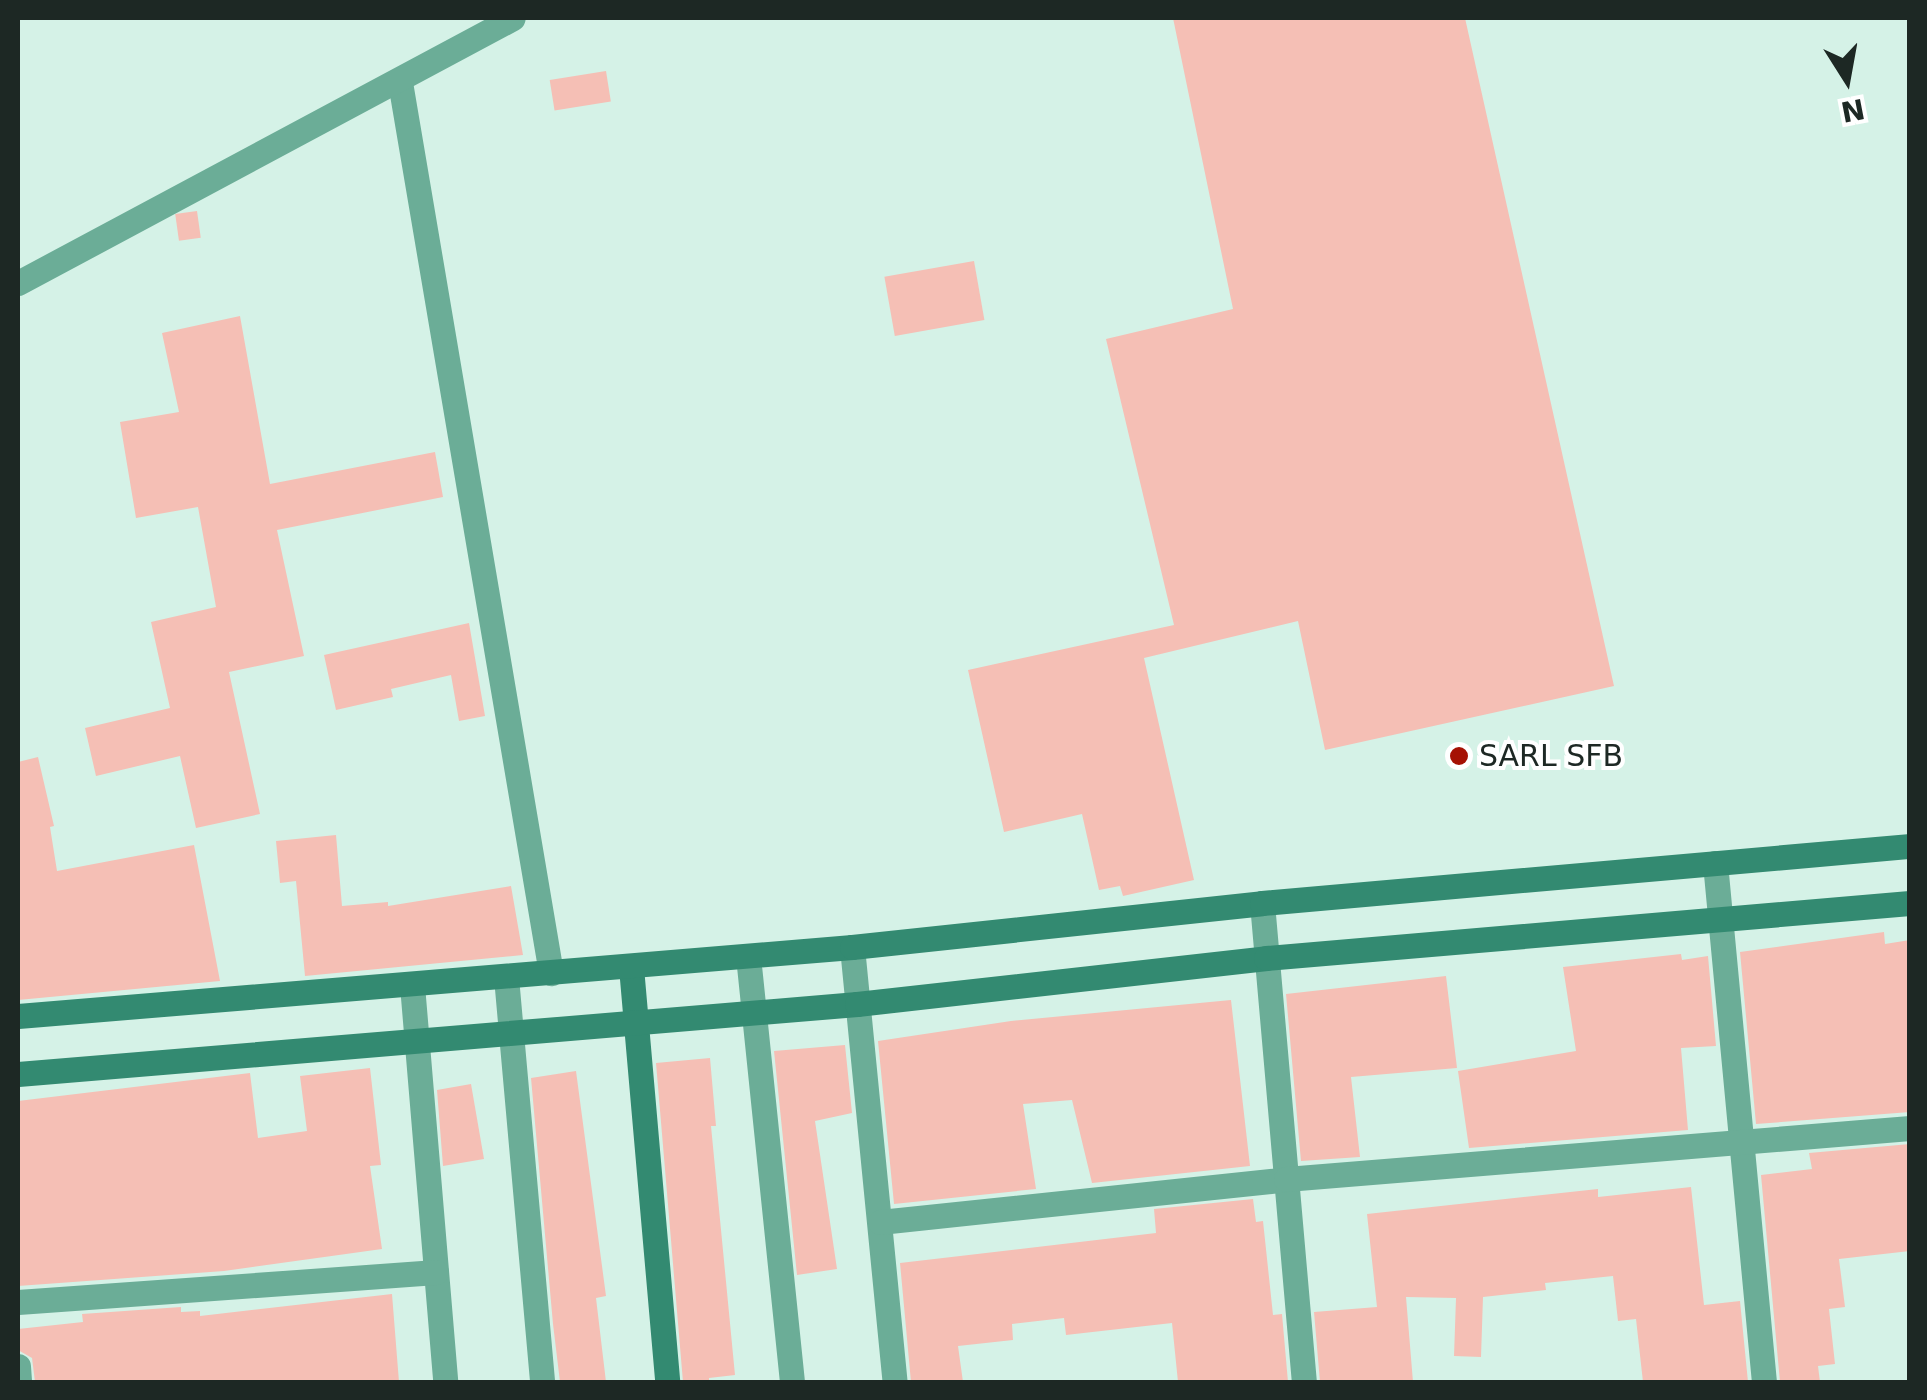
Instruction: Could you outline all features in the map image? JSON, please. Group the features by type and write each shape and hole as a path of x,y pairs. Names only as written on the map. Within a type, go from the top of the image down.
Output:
{"street":[{"path":"18,283 514,18"},
{"path":"400,82 551,973"},
{"path":"18,1016 631,967 1262,904 1910,846"},
{"path":"1715,863 1764,1382"},
{"path":"18,1074 858,1004 1266,958 1910,903"},
{"path":"1262,904 1304,1382"},
{"path":"852,947 895,1382"},
{"path":"748,956 792,1382"},
{"path":"631,967 667,1382"},
{"path":"506,977 542,1382"},
{"path":"412,985 445,1382"},
{"path":"880,1222 1286,1179 1910,1128"},
{"path":"18,1302 436,1272"},
{"path":"18,1366 19,1382"}],"building":[{"path":"1173,18 1465,18 1614,686 1325,750 1298,621 1144,658 1194,880 1123,896 1120,886 1099,890 1082,814 1004,832 968,670 1174,625 1106,339 1233,309"},
{"path":"606,71 611,102 555,111 550,80"},
{"path":"197,211 201,238 179,241 175,214"},
{"path":"974,261 984,320 895,336 884,277"},
{"path":"240,316 270,484 435,452 443,497 277,530 304,656 229,672 260,814 196,828 180,756 96,776 85,728 170,708 151,622 216,607 198,507 136,518 120,422 179,412 162,333"},
{"path":"469,623 485,716 459,721 451,675 391,689 393,697 336,710 324,655"},
{"path":"38,757 54,826 50,827 57,871 194,845 220,981 18,1000 18,762"},
{"path":"336,835 342,906 388,902 388,906 511,886 523,955 305,976 296,881 280,883 276,841"},
{"path":"1884,932 1885,944 1910,940 1910,1112 1756,1124 1740,952"},
{"path":"1681,954 1682,960 1708,956 1716,1046 1681,1048 1688,1130 1469,1148 1458,1071 1576,1051 1563,967"},
{"path":"1446,976 1457,1068 1351,1077 1360,1157 1301,1161 1286,994"},
{"path":"1231,1000 1250,1166 1092,1183 1072,1100 1023,1104 1036,1189 894,1204 878,1041 1011,1021"},
{"path":"845,1045 852,1113 815,1121 837,1269 797,1275 774,1051"},
{"path":"710,1058 716,1126 711,1126 735,1375 709,1378 709,1382 683,1382 656,1063"},
{"path":"370,1068 381,1165 370,1166 382,1249 224,1271 18,1286 18,1101 250,1073 258,1138 307,1131 300,1076"},
{"path":"576,1071 606,1296 596,1298 606,1382 560,1382 553,1324 531,1078"},
{"path":"471,1084 484,1159 443,1166 437,1090"},
{"path":"1910,1144 1910,1251 1839,1259 1845,1307 1829,1309 1835,1364 1818,1366 1820,1382 1780,1382 1761,1175 1812,1169 1809,1153"},
{"path":"1691,1187 1704,1305 1740,1301 1748,1382 1643,1382 1636,1319 1618,1321 1613,1276 1545,1283 1546,1290 1483,1297 1481,1357 1454,1356 1456,1298 1406,1297 1413,1382 1320,1382 1314,1312 1377,1307 1367,1214 1598,1189 1598,1197"},
{"path":"1253,1199 1256,1222 1263,1221 1273,1315 1282,1314 1288,1382 1178,1382 1172,1323 1066,1335 1064,1318 1012,1324 1013,1340 958,1346 963,1382 911,1382 900,1263 1156,1233 1154,1209"},
{"path":"392,1294 399,1382 35,1382 32,1358 18,1350 18,1329 83,1322 82,1314 181,1307 181,1312 200,1311 200,1316"}],"place":[{"name":"SARL SFB","path":"1459,756"}]}
